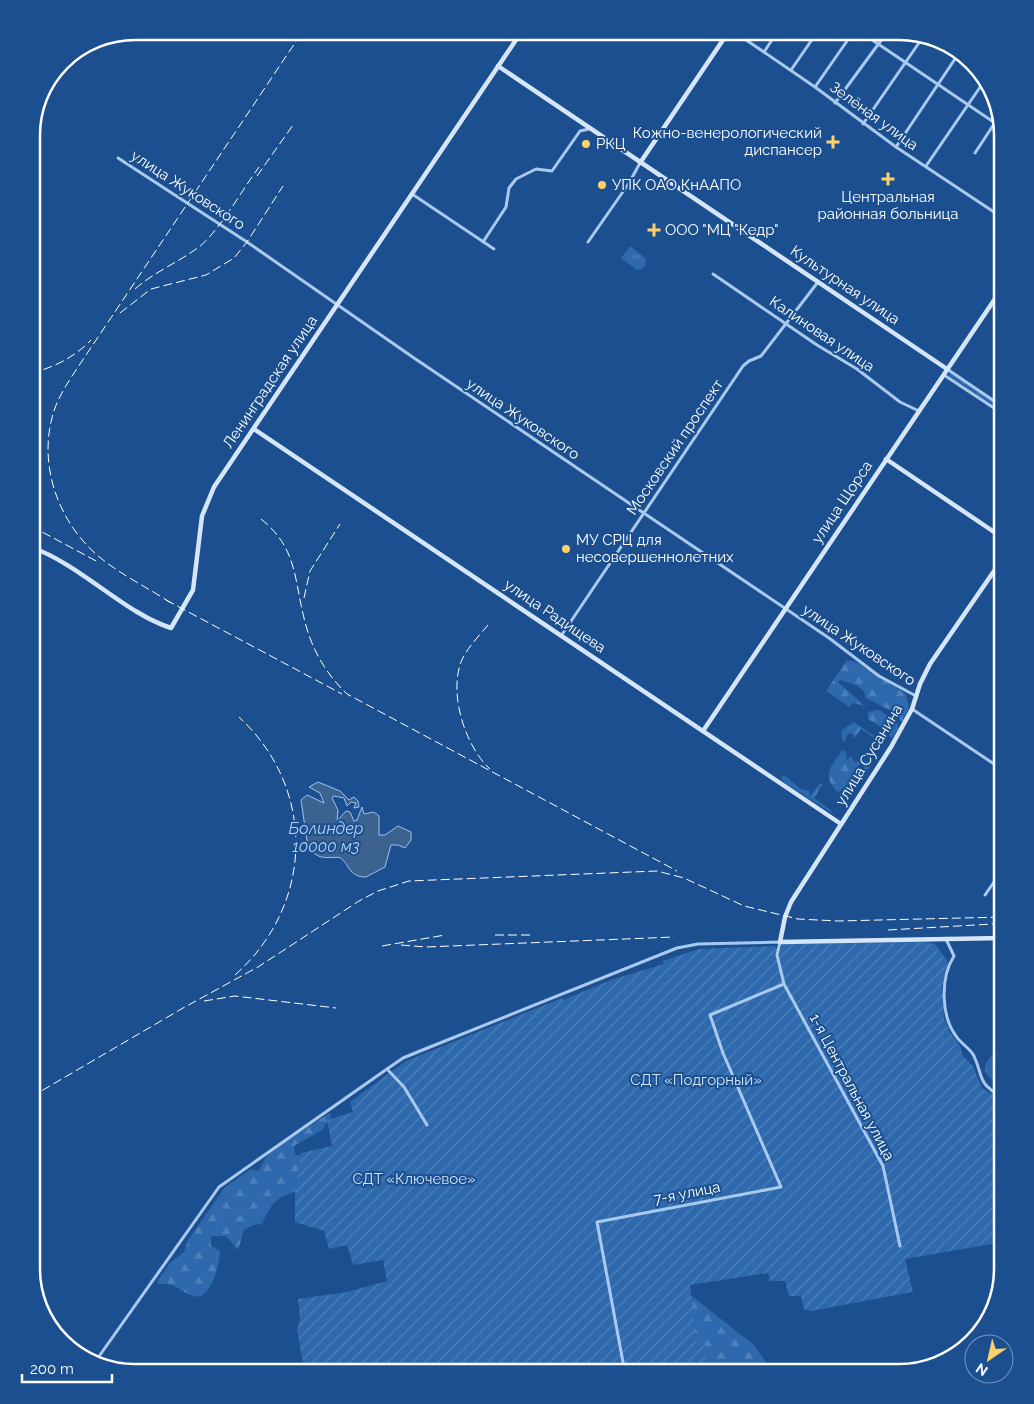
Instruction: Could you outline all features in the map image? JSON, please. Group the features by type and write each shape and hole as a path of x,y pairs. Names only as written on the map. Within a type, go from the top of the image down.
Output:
{"street":[{"name":"Ленинградская улица","path":"40,551 73,568 150,618 171,628 193,590 200,530 206,503 516,40"},
{"path":"588,242 630,183 640,162 723,40"},
{"name":"Зелёная улица","path":"746,40 815,87 896,147 994,212"},
{"path":"764,52 772,40"},
{"path":"791,70 812,40"},
{"path":"815,87 848,40"},
{"path":"872,40 993,121"},
{"path":"835,103 882,40"},
{"path":"864,124 919,43"},
{"path":"896,147 955,59"},
{"name":"Культурная улица","path":"498,66 994,401"},
{"path":"926,166 980,87"},
{"path":"975,153 993,126"},
{"path":"483,242 506,206 509,188 516,179 536,170 552,171 580,131 589,129"},
{"name":"улица Жуковского","path":"118,158 247,242 337,306 642,514 829,638 879,676 916,696"},
{"path":"412,194 494,249"},
{"name":"Калиновая улица","path":"713,274 817,345 857,369 900,402 919,411"},
{"name":"Московский проспект","path":"562,636 743,366 761,356 818,282"},
{"name":"улица Щорса","path":"702,731 994,300"},
{"path":"944,374 994,408"},
{"name":"улица Радищева","path":"254,429 841,824"},
{"path":"886,459 994,532"},
{"name":"улица Сусанина","path":"780,942 785,917 791,902 891,747 912,709 930,664 994,571"},
{"path":"912,709 994,764"},
{"path":"985,895 994,882"},
{"path":"99,1357 219,1187 403,1058 677,948 698,944 994,938"},
{"path":"946,939 954,956 945,988 947,1019 957,1039 974,1056 980,1080 994,1092"},
{"name":"1-я Центральная улица","path":"780,942 777,956 784,984 883,1166 900,1246"},
{"name":"7-я улица","path":"623,1364 597,1222 782,1187 723,1053 710,1015 784,984"},
{"path":"387,1069 404,1087 427,1125"}],"green space":[{"path":"630,246 646,259 645,266 641,269 637,270 621,258"},
{"path":"950,372 994,402 994,406 948,375"},
{"path":"847,660 856,662 906,694 909,708 902,722 895,714 866,698 864,691 856,685 840,680 838,682 865,706 853,703 849,707 826,691"},
{"path":"880,710 898,724 898,729 892,738 889,736 889,732 868,719 868,712"},
{"path":"854,722 883,742 883,744 861,729 854,739 852,733 848,734 844,742 841,735 842,730"},
{"path":"842,750 846,752 847,760 851,756 854,762 864,760 871,764 853,793 855,780 864,770 864,765 861,764 853,772 848,791 843,787 841,791 837,792 829,780 831,766"},
{"path":"784,775 801,789 809,791 810,796 820,783 823,784 814,798 832,811 832,813 785,783 781,778"},
{"name":"СДТ «Ключевое»","path":"925,942 935,944 948,962 942,986 944,1019 960,1046 963,1056 973,1066 982,1088 994,1095 994,1244 905,1259 913,1292 811,1311 804,1309 801,1296 789,1296 785,1281 770,1281 768,1273 690,1285 697,1345 704,1346 707,1364 303,1364 297,1330 300,1319 298,1299 347,1292 387,1281 383,1260 353,1265 347,1245 329,1249 324,1231 295,1222 295,1194 301,1153 332,1146 327,1120 353,1112 350,1102 406,1061 562,998 563,1000 611,980 664,964 663,961 699,949 775,946 776,949 781,948 781,944"},
{"path":"994,1052 994,1082 985,1072 985,1065"},
{"path":"330,1113 331,1116 322,1130 294,1146 295,1155 304,1155 306,1188 278,1199 270,1208 262,1224 253,1225 244,1230 238,1250 226,1236 211,1236 211,1246 220,1251 220,1256 213,1280 205,1293 200,1296 194,1296 174,1286 158,1284 157,1282 170,1263 184,1252 188,1240 225,1187 251,1169 258,1171 266,1157 279,1146"},
{"path":"683,1289 754,1345 767,1364 651,1364"}],"water":[{"name":"Болиндер 10000 м3","path":"318,782 340,791 349,800 354,797 358,801 359,807 354,808 356,803 351,802 347,806 344,798 334,796 332,798 338,810 337,821 346,811 350,812 354,821 357,820 362,807 364,814 374,812 379,816 379,835 385,835 398,826 411,832 411,840 405,848 391,845 385,867 366,877 353,873 342,859 325,858 315,854 307,841 301,800 307,795 324,803 320,793 309,787"}],"railway":[{"path":"171,603 106,562 83,541 72,526 62,509 50,472 48,453 49,433 53,414 60,396 74,373 297,40"},
{"path":"257,176 293,125"},
{"path":"135,289 207,240 259,167"},
{"path":"120,313 151,289 206,275 234,258 247,242 283,186"},
{"path":"40,370 63,361 78,352 91,340"},
{"path":"261,519 282,541 288,553 307,629 315,650 326,669 347,694 677,871"},
{"path":"304,598 310,571 340,524"},
{"path":"40,531 98,562"},
{"path":"166,600 342,694"},
{"path":"488,625 463,657 458,675 457,689 458,704 467,734 473,747 490,769"},
{"path":"235,975 261,947 280,915 292,882 296,847 293,812 282,778 264,746 239,717"},
{"path":"40,1092 183,1008 258,967 359,901 378,891 409,881 657,871 684,878 744,906 798,919 838,921 994,917"},
{"path":"888,930 993,924"},
{"path":"382,946 445,935"},
{"path":"495,935 531,935"},
{"path":"401,945 426,947 674,937"},
{"path":"204,1001 235,996 336,1008"}],"place":[{"name":"Кожно-венерологический диспансер","path":"833,142"},
{"name":"РКЦ","path":"586,144"},
{"name":"Центральная районная больница","path":"888,179"},
{"name":"УПК ОАО КнААПО","path":"602,185"},
{"name":"ООО \"МЦ \"Кедр\"","path":"654,230"},
{"name":"МУ СРЦ для несовершеннолетних","path":"566,549"}],"park label":[{"name":"СДТ «Подгорный»","path":"696,1080"}]}
